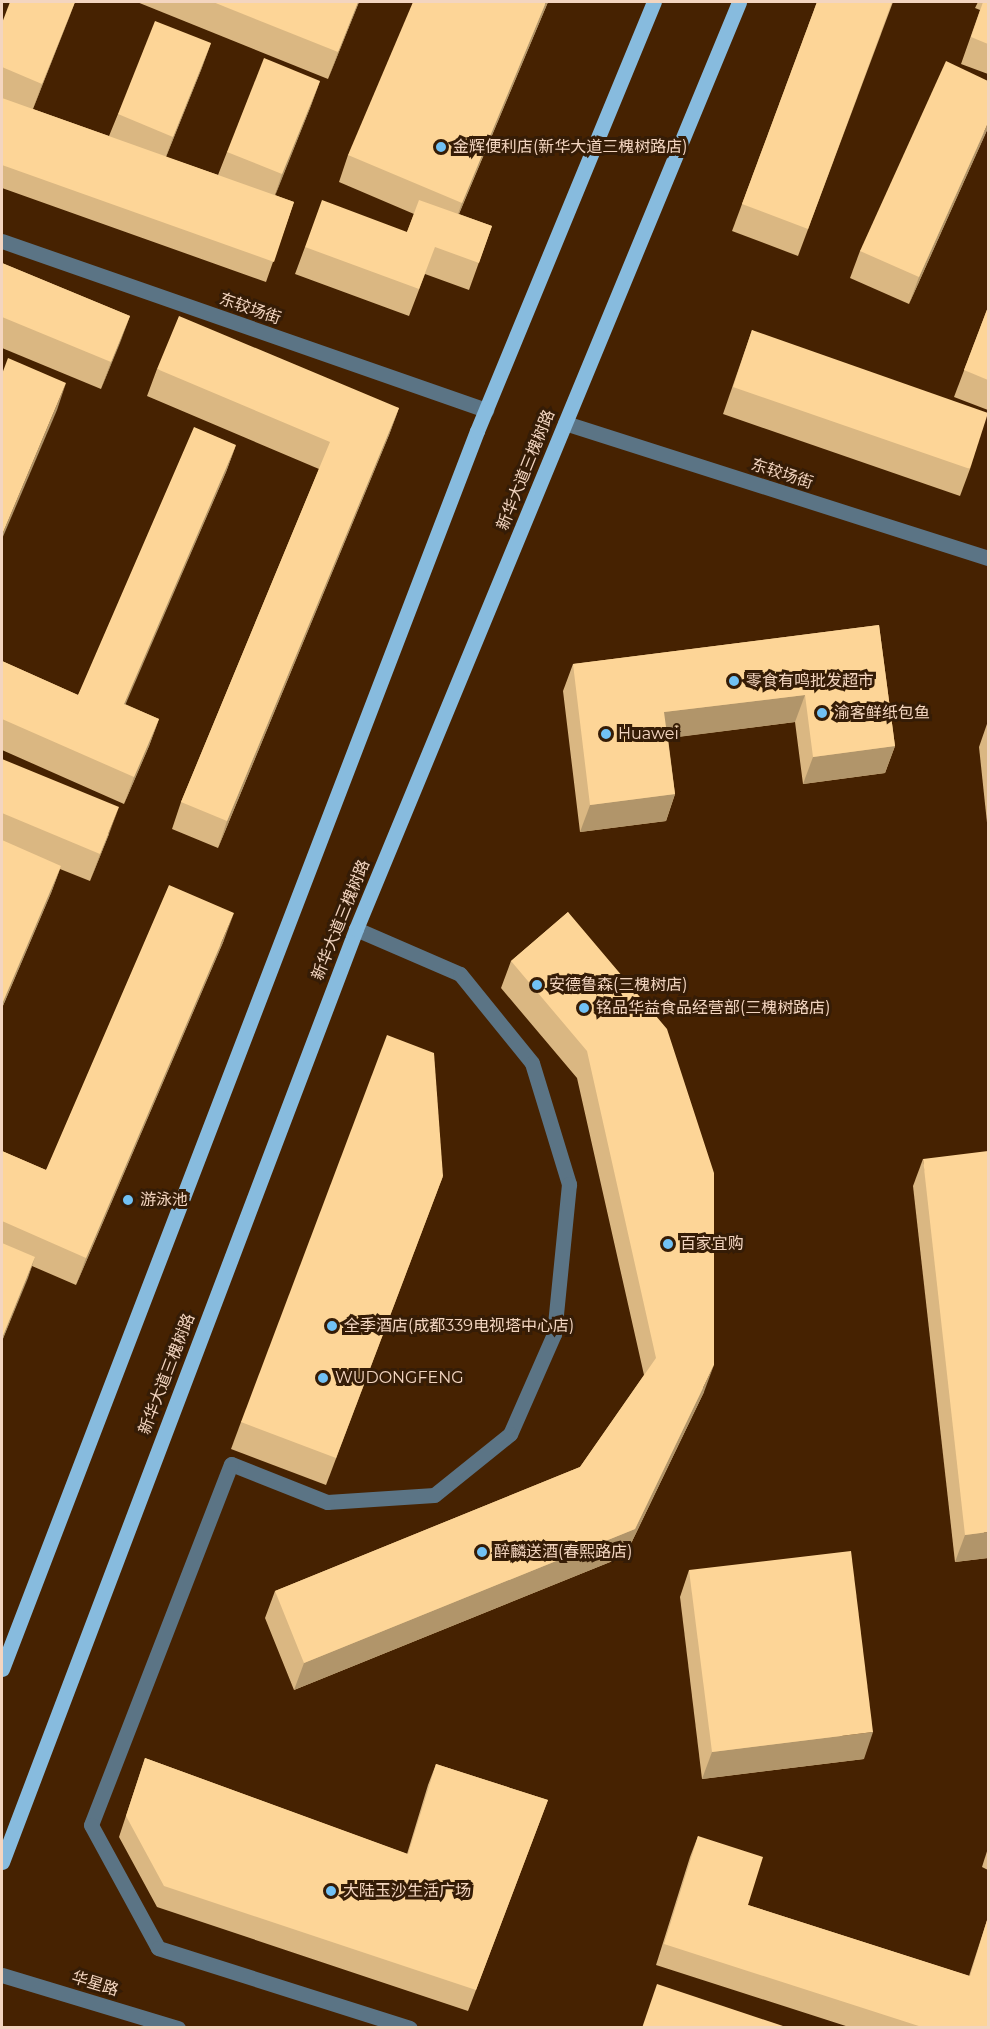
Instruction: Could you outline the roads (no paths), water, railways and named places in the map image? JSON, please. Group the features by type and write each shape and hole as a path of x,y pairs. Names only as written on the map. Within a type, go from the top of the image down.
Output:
{"main road":[{"path":"2,1669 486,410 654,2"},
{"name":"新华大道三槐树路","path":"2,1862 356,929 739,2"}],"street":[{"name":"东较场街","path":"2,242 486,410"},
{"name":"东较场街","path":"565,423 988,558"},
{"path":"356,929 460,974 532,1063 569,1184 554,1334 510,1434 434,1495 327,1502 231,1464 91,1825 159,1948 410,2028"},
{"name":"华星路","path":"2,1975 178,2028"}],"place":[{"name":"金辉便利店(新华大道三槐树路店)","path":"441,147"},
{"name":"零食有鸣批发超市","path":"734,681"},
{"name":"渝客鲜纸包鱼","path":"822,713"},
{"name":"Huawei","path":"606,734"},
{"name":"安德鲁森(三槐树店)","path":"537,985"},
{"name":"铭品华益食品经营部(三槐树路店)","path":"584,1008"},
{"name":"游泳池","path":"128,1200"},
{"name":"百家宜购","path":"668,1244"},
{"name":"全季酒店(成都339电视塔中心店)","path":"332,1326"},
{"name":"WUDONGFENG","path":"323,1378"},
{"name":"醉麟送酒(春熙路店)","path":"482,1552"},
{"name":"大陆玉沙生活广场","path":"331,1891"}]}
